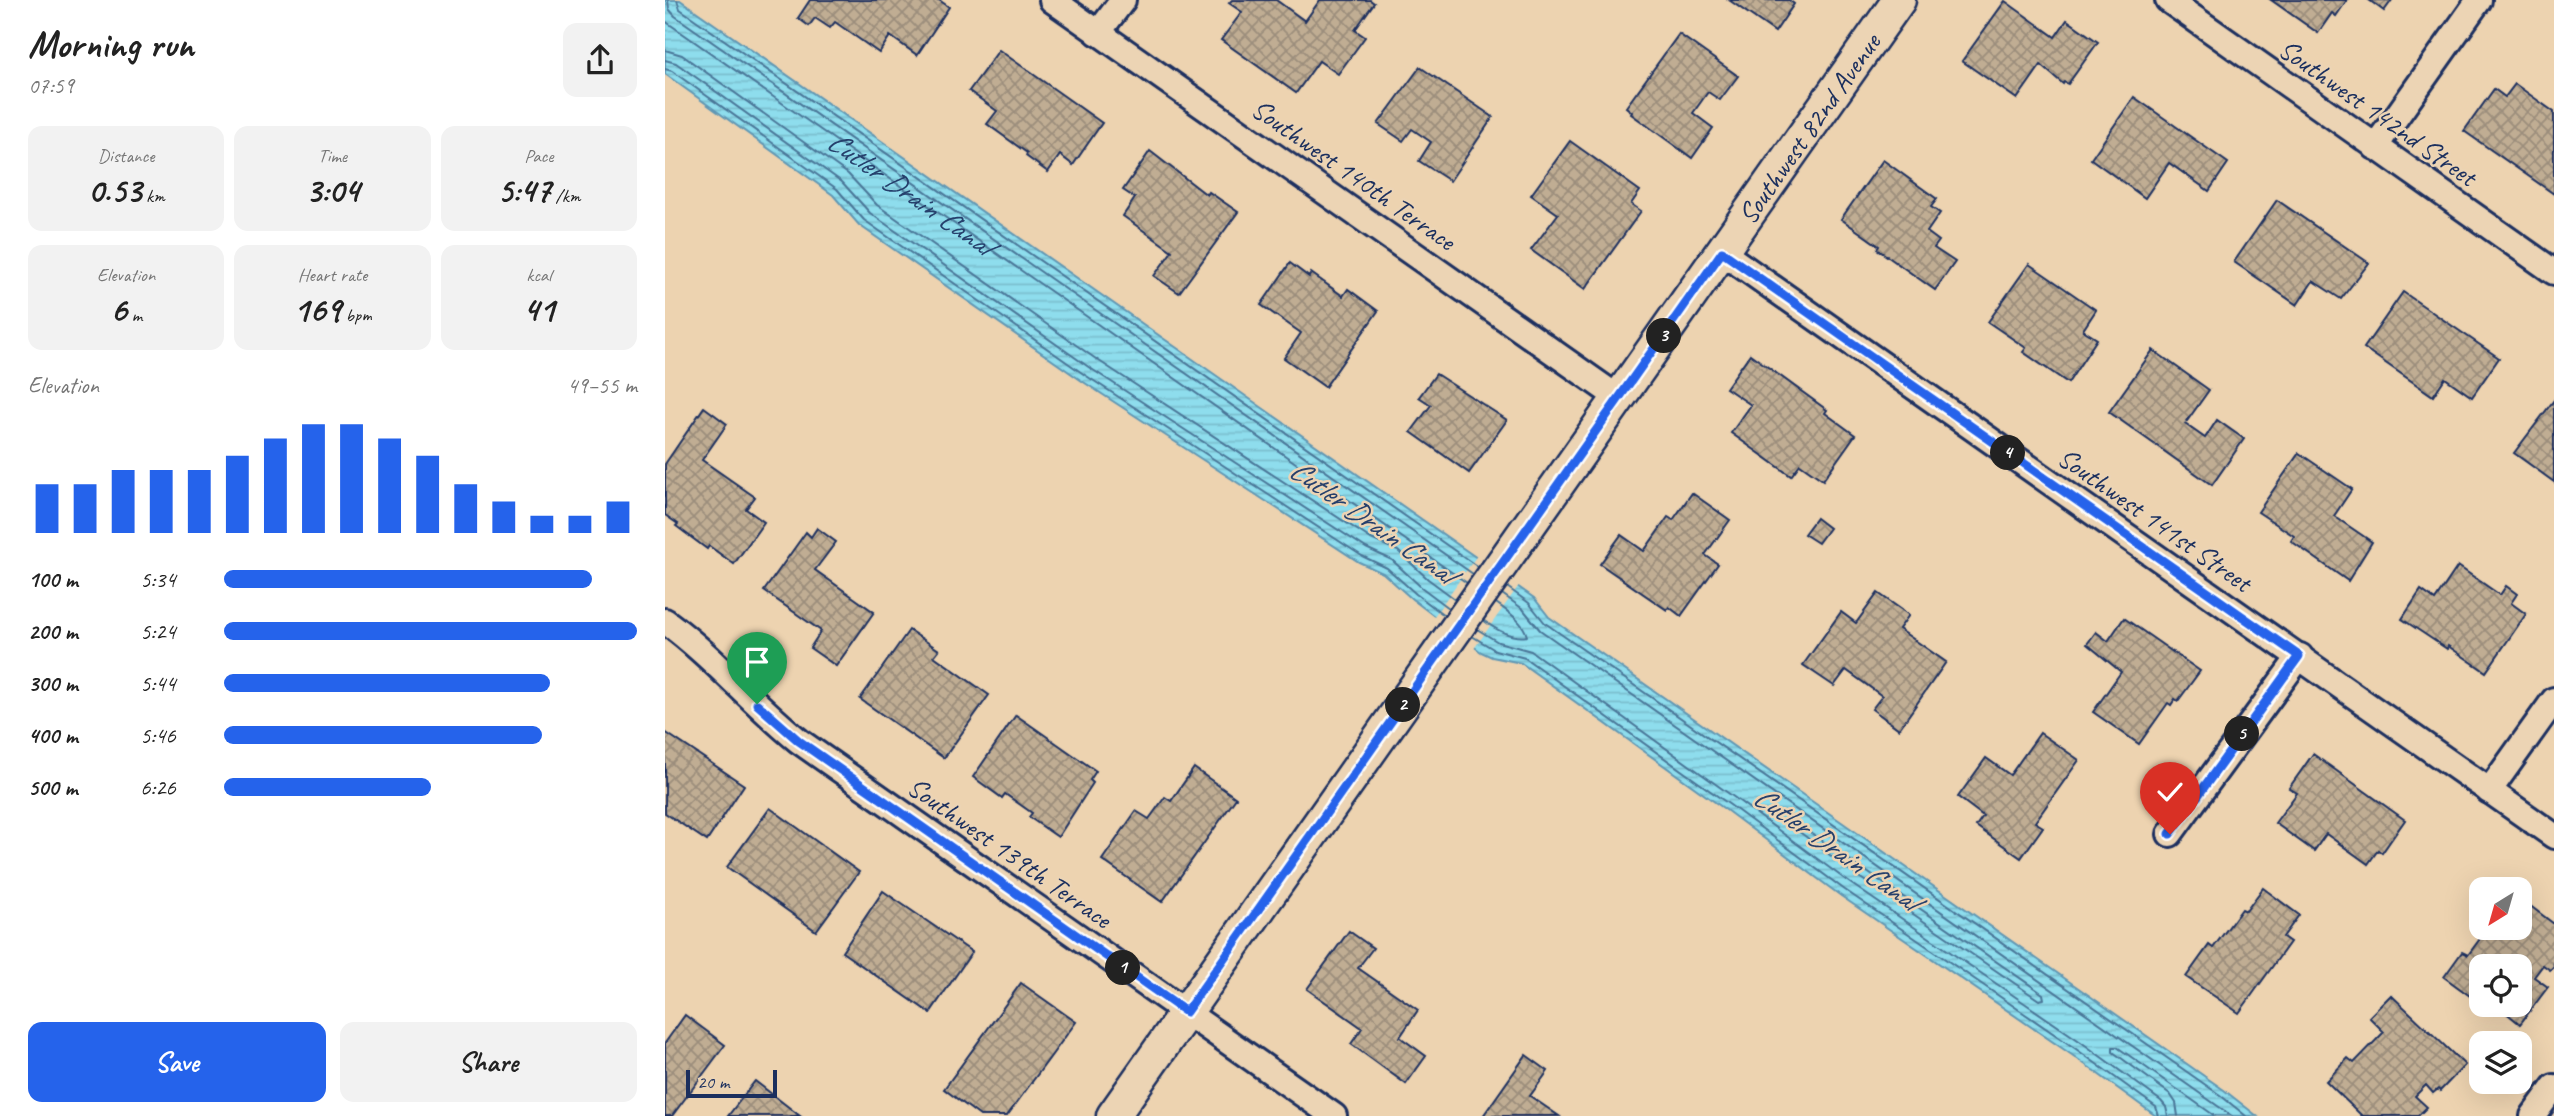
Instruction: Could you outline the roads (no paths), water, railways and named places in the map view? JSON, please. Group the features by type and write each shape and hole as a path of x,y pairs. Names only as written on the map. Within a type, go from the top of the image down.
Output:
{"street":[{"name":"Southwest 140th Terrace","path":"1052,0 1620,399"},
{"path":"1098,33 1123,0"},
{"name":"Southwest 82nd Avenue","path":"1113,1116 1899,0"},
{"name":"Southwest 142nd Street","path":"2168,0 2554,272"},
{"path":"2375,147 2479,0"},
{"name":"Southwest 141st Street","path":"1722,252 2554,836"},
{"name":"Southwest 139th Terrace","path":"665,621 712,658 775,722 799,741 1334,1116"},
{"path":"2170,834 2299,656"},
{"path":"2489,791 2554,700"},
{"path":"2533,1116 2554,1087"}],"water":[{"name":"Cutler Drain Canal","path":"665,0 680,0 1534,598 1549,617 2224,1090 2257,1116 2156,1116 1841,896 1521,663 1481,652 1383,573 1359,562 1082,381 859,225 833,195 665,74"}]}
